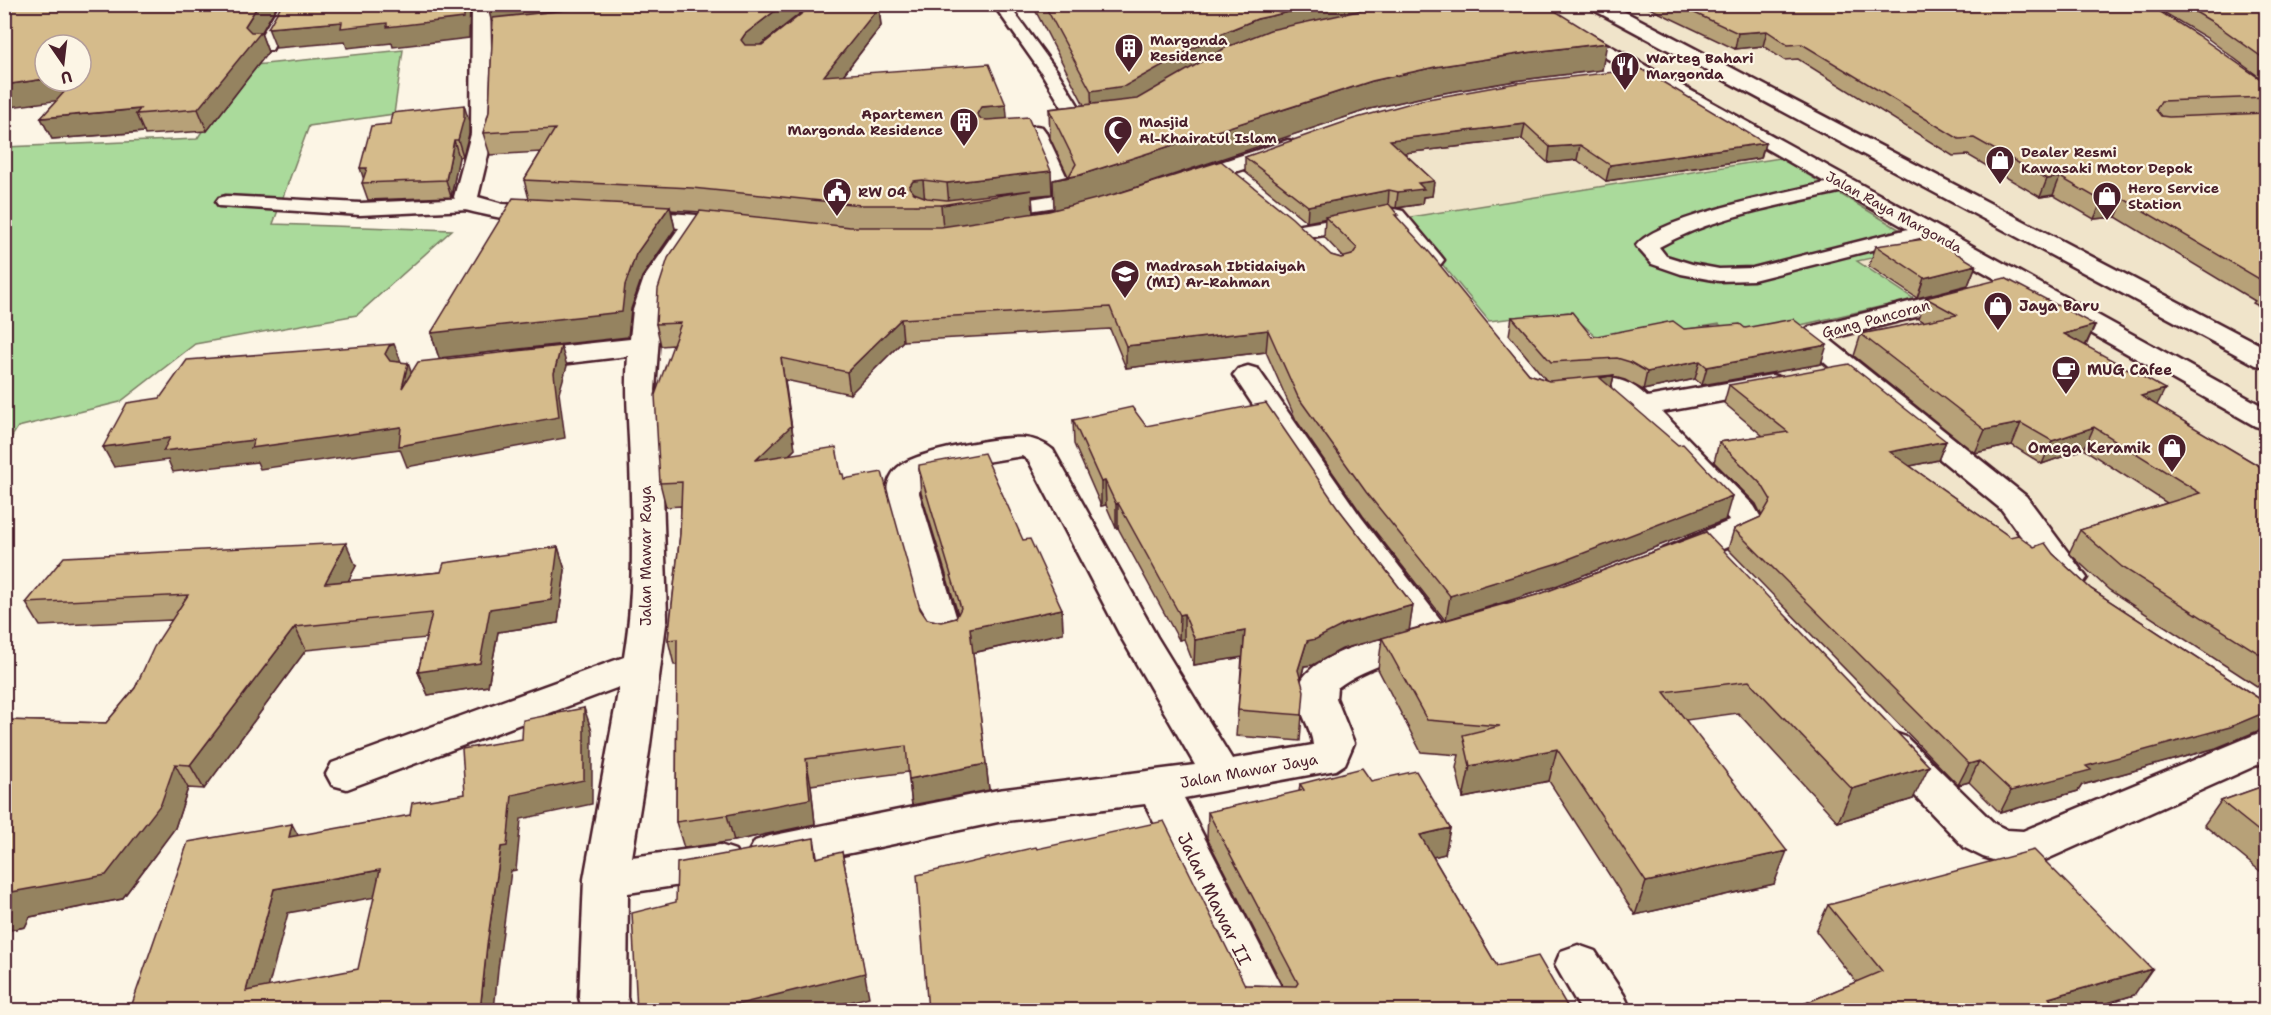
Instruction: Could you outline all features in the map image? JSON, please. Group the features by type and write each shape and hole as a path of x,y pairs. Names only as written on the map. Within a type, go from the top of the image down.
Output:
{"street":[{"path":"265,46 289,4"},
{"path":"481,4 488,31 482,134 466,197 469,204 503,211 571,214"},
{"path":"1596,4 2266,359"},
{"name":"Jalan Raya Margonda","path":"1516,5 2022,282 2266,420"},
{"path":"1610,77 1642,73"},
{"path":"1167,188 1308,140"},
{"path":"1223,168 1242,183"},
{"path":"605,216 759,227"},
{"path":"983,222 1077,216"},
{"path":"1324,254 1292,225 1394,216 1449,282"},
{"name":"Jalan Mawar Raya","path":"606,1011 603,997 606,879 643,664 649,598 646,462 640,390 643,346 648,310 657,278 696,221"},
{"name":"Gang Pancoran","path":"1849,370 1816,343 1814,337 1816,335 2022,282"},
{"path":"490,364 643,346"},
{"path":"1633,399 1805,378 1849,370 2007,497 2025,516 2057,565 2095,600"},
{"name":"Jalan Mawar Jaya","path":"606,879 734,860 998,806 1158,787 1322,759 1331,753 1334,743 1317,698 1318,683 1334,670 1358,660 1451,633 1349,524 1248,375"},
{"path":"1541,392 1613,386 1633,399 1742,513 1746,521 1742,528 1715,559 1644,569"},
{"path":"943,633 903,493 903,483 909,474 931,463 1010,447 1035,450 1042,457 1139,638 1221,776"},
{"path":"347,774 643,664"},
{"path":"1864,717 1980,836 1997,846 2014,849 2030,848 2266,746"},
{"name":"Jalan Mawar II","path":"1158,787 1269,1011"},
{"path":"1578,965 1607,1011"}],"lane":[{"path":"1000,4 1048,71 1083,128"},
{"path":"983,222 1062,200 1065,195 1030,131 1109,126"},
{"path":"1844,185 1714,218 1666,233 1646,246 1659,260 1688,270 1719,275 1753,274 1928,230"},
{"path":"226,202 360,209 469,204"}],"shaded area":[{"path":"1814,4 2266,256 2266,639 2222,612 2074,650 1740,339 1913,299 1856,261 1404,218 1315,225 1239,164 1637,77 1505,5"}],"green space":[{"path":"403,50 394,114 309,126 273,224 452,230 357,315 195,344 120,402 18,427 5,447 5,147 197,139 245,66"},
{"path":"1780,158 1927,246 1857,261 1914,299 1740,339 1719,324 1604,343 1568,312 1489,321 1404,218"}],"building":[{"path":"4,4 259,4 245,26 251,32 261,32 198,109 136,114 140,109 41,118 63,93 93,93 93,33 33,33 33,81 4,85"},
{"path":"282,4 464,4 464,18 387,27 387,23 341,28 342,22 268,28"},
{"path":"621,4 784,4 745,34 741,40 745,45 762,45 814,4 875,4 873,7 879,7 824,76 989,64 1006,105 981,107 977,114 981,119 987,120 1028,117 1051,171 947,183 913,181 909,187 914,193 927,198 947,200 1032,190 941,205 861,205 692,188 524,180 555,129 483,133 489,112 493,18"},
{"path":"1044,4 1325,4 1257,19 1213,37 1125,86 1091,91"},
{"path":"1391,4 1544,4 1607,43 1435,67 1372,81 1080,175 1053,180 1069,176 1076,164 1049,109 1137,99 1227,47 1270,30"},
{"path":"1675,4 2148,4 2266,83 2266,97 2161,101 2156,110 2161,116 2169,117 2266,113 2266,283 2124,199 2102,201 2060,177 2047,179 1974,138 1959,139 1802,44 1788,45 1767,31 1738,33"},
{"path":"2182,4 2266,4 2266,60 2214,23"},
{"path":"1641,69 1765,143 1610,165 1580,145 1550,147 1525,124 1390,140 1434,181 1418,183 1424,189 1398,192 1389,190 1308,206 1245,157 1353,119 1422,100 1517,83"},
{"path":"464,105 464,118 458,140 454,140 446,180 362,183 367,168 360,168 371,126 390,124 392,113"},
{"path":"1221,161 1292,218 1331,255 1341,258 1352,255 1357,248 1325,217 1389,204 1398,215 1395,215 1430,253 1529,374 1549,381 1614,375 1600,378 1678,445 1683,444 1732,496 1558,563 1450,596 1366,492 1298,397 1268,330 1126,346 1110,307 901,319 847,372 781,358 791,426 756,460 836,447 844,479 882,472 920,609 927,619 941,622 956,618 961,608 919,465 984,453 1023,540 1030,539 1062,609 970,628 986,764 909,779 906,746 806,759 810,799 676,822 677,639 668,640 680,534 682,482 660,483 655,395 681,323 656,324 658,289 668,258 700,211 850,227 941,227 1049,211 1119,193"},
{"path":"513,198 670,206 636,254 625,285 622,312 431,333"},
{"path":"1931,238 1976,265 1924,278 1876,246"},
{"path":"2005,278 2095,325 2064,334 2165,389 2141,396 2266,470 2266,658 2122,567 2080,530 2200,493 2094,427 2052,441 2021,423 1985,430 1861,334 1957,315 1926,298"},
{"path":"1572,312 1592,337 1673,321 1684,329 1740,324 1745,328 1793,319 1827,345 1707,367 1700,361 1647,372 1630,362 1617,358 1551,362 1512,317"},
{"path":"394,344 389,346 385,354 390,361 408,363 402,388 418,362 561,346 554,373 559,417 399,446 401,427 251,448 254,440 163,451 170,438 103,447 127,403 160,398 187,360"},
{"path":"1849,364 1946,441 1890,452 2010,537 2018,535 2034,547 2045,543 2053,554 2091,589 2266,703 2266,712 2230,727 2086,766 2091,770 2011,791 1979,761 1969,764 1734,529 1761,517 1771,500 1762,485 1719,442 1788,432 1729,385"},
{"path":"1266,403 1338,508 1413,605 1345,624 1316,639 1307,641 1298,670 1304,691 1302,715 1238,710 1245,631 1195,640 1184,614 1180,615 1105,481 1101,482 1073,420 1132,407 1146,426"},
{"path":"1706,532 1929,766 1852,789 1749,681 1664,692 1787,851 1646,882 1557,749 1470,766 1463,735 1500,726 1427,720 1382,638 1540,594"},
{"path":"346,543 325,583 441,572 444,563 558,547 551,600 490,609 480,663 418,672 432,613 295,627 190,765 175,764 161,804 106,875 12,892 7,903 4,904 4,720 106,723 135,688 154,647 188,595 26,603 64,557"},
{"path":"584,708 584,780 512,795 507,846 501,847 480,1011 124,1011 130,1010 188,842 292,824 289,837 410,815 412,803 465,794 462,749 522,739 523,720","holes":["380,870 358,969 246,991 274,889"]},
{"path":"1362,768 1371,781 1416,771 1450,828 1420,835 1497,966 1538,956 1570,1011 928,1011 917,875 1036,847 1037,849 1164,821 1245,985 1296,986 1298,983 1208,812 1304,790 1300,784"},
{"path":"2266,785 2266,837 2221,801"},
{"path":"814,838 816,858 842,852 865,973 711,1011 637,1011 632,913 676,902 677,863"},
{"path":"2034,850 2152,969 2049,998 2060,1011 1787,1011 1882,971 1828,905"}],"place":[{"name":"Margonda Residence","path":"1129,74"},
{"name":"Warteg Bahari Margonda","path":"1625,92"},
{"name":"Apartemen Margonda Residence","path":"964,148"},
{"name":"Masjid Al-Khairatul Islam","path":"1118,156"},
{"name":"Dealer Resmi Kawasaki Motor Depok","path":"2000,186"},
{"name":"RW 04","path":"837,218"},
{"name":"Hero Service Station","path":"2107,222"},
{"name":"Madrasah Ibtidaiyah (MI) Ar-Rahman","path":"1125,300"},
{"name":"Jaya Baru","path":"1998,332"},
{"name":"MUG Cafee","path":"2066,396"},
{"name":"Omega Keramik","path":"2172,474"}]}
